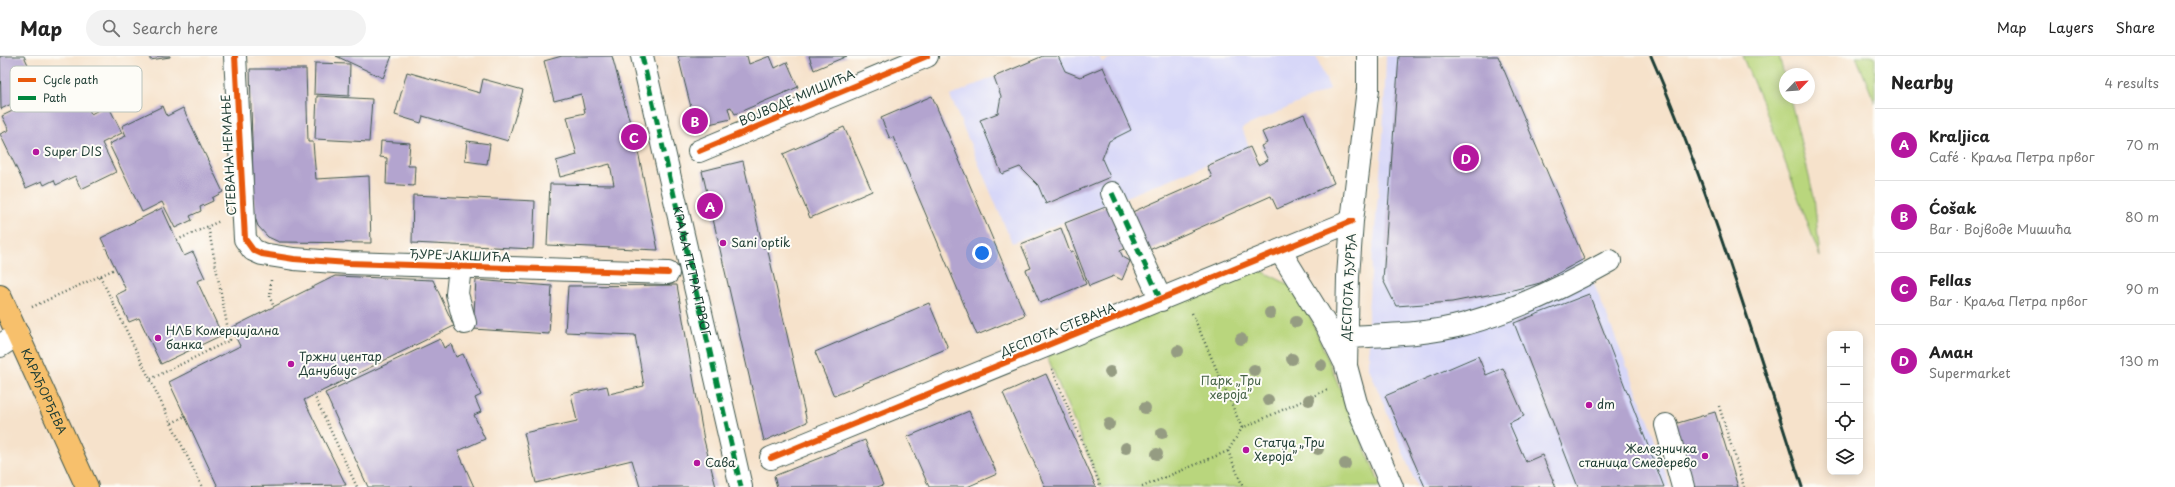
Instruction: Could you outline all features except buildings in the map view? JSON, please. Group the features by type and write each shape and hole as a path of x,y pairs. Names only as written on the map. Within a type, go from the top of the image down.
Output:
{"main road":[{"name":"КАРАЂОРЂЕВА","path":"0,296 9,332 87,487"}],"street":[{"name":"СТЕВАНА НЕМАЊЕ","path":"235,56 245,239 253,250"},
{"name":"КРАЉА ПЕТРА ПРВОГ","path":"642,56 741,487"},
{"name":"ВОЈВОДЕ МИШИЋА","path":"699,151 927,56"},
{"name":"ДЕСПОТА ЂУРЂА","path":"1368,56 1368,89 1352,221 1346,366 1356,403 1392,487"},
{"path":"1112,193 1161,300"},
{"name":"ДЕСПОТА СТЕВАНА","path":"771,458 1352,221"},
{"name":"ЂУРЕ ЈАКШИЋА","path":"253,250 262,254 294,259 348,263 668,273"},
{"path":"1280,251 1327,327 1346,366"},
{"path":"1346,337 1427,332 1464,324 1515,307 1610,261"},
{"path":"460,267 457,294 465,323"},
{"path":"1666,425 1683,487"}],"path":[{"path":"177,240 243,210"},
{"path":"151,379 230,340 208,226"},
{"path":"9,332 100,276 115,269"},
{"path":"100,276 202,487"},
{"path":"271,300 274,307"},
{"path":"1189,306 1242,428"},
{"path":"1050,364 1101,487"},
{"path":"1142,487 1228,451 1242,428 1332,388"},
{"path":"314,395 357,487"},
{"path":"1719,406 1744,487"},
{"path":"172,423 185,416"},
{"path":"1228,451 1243,487"}],"shaded area":[{"path":"1043,56 1099,56 1102,62 1116,56 1316,56 1330,89 1242,128 1249,147 1012,243 950,96"},
{"path":"1386,56 1498,56 1584,259 1650,424 1670,487 1417,487 1369,368 1368,310 1383,138"}],"green space":[{"path":"1742,56 1779,56 1782,68 1779,68 1779,104 1791,104 1814,197 1820,257 1770,121"},
{"path":"1856,56 1875,56 1875,103"},
{"name":"Парк „Три хероја”","path":"1258,269 1299,290 1381,487 1101,487 1047,356"}],"railway":[{"path":"1651,56 1694,162 1732,270 1802,487"}],"marked path":[{"path":"642,56 741,487"},
{"path":"1112,193 1161,300"}],"cycle path":[{"path":"235,56 245,239 253,250 262,254 294,259 348,263 668,273"},
{"path":"699,151 927,56"},
{"path":"771,458 1352,221"}],"place":[{"name":"Ćošak","path":"695,121"},
{"name":"Fellas","path":"634,137"},
{"name":"Super DIS","path":"36,152"},
{"name":"Аман","path":"1466,158"},
{"name":"Kraljica","path":"710,206"},
{"name":"Sani optik","path":"723,243"},
{"name":"НЛБ Комерцијална банка","path":"158,338"},
{"name":"Тржни центар Данубиус","path":"291,364"},
{"name":"dm","path":"1589,405"},
{"name":"Статуа „Три Хероја”","path":"1246,450"},
{"name":"Железничка станица Смедерево","path":"1705,456"},
{"name":"Сава","path":"697,463"}]}
